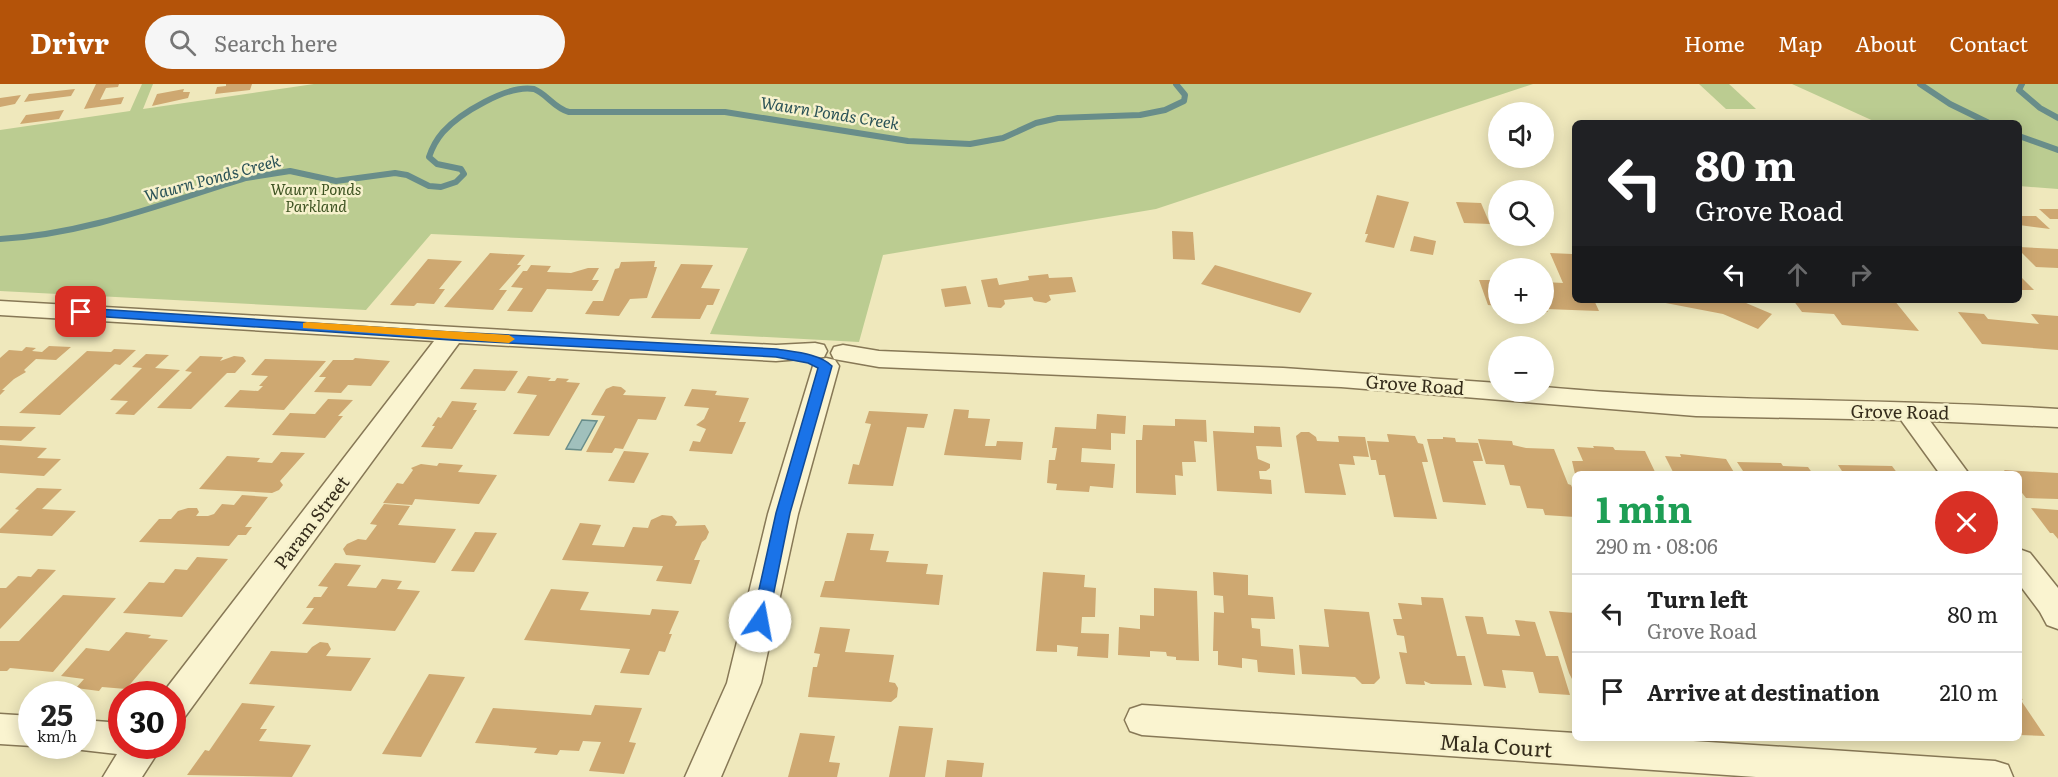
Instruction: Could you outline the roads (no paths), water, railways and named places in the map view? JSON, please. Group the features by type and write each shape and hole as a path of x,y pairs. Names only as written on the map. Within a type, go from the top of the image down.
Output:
{"street":[{"name":"Grove Road","path":"0,308 451,336 776,353 827,358 1341,379 1454,387 1568,399 1697,407 1907,410 2058,418"},
{"name":"Param Street","path":"186,689 451,336"},
{"path":"703,777 744,683 783,513 827,358"},
{"path":"1907,410 1953,471"},
{"path":"2022,565 2053,605 2058,616"},
{"name":"Mala Court","path":"1142,720 1995,777"},
{"path":"0,729 18,730"},
{"path":"121,777 134,759"}],"water":[{"path":"582,420 597,421 581,450 566,449"}],"waterway":[{"name":"Waurn Ponds Creek","path":"0,239 64,231 94,224 246,178 290,171 336,181 395,173 407,175 429,186 441,187 456,182 464,174 461,169 437,164 429,157 434,144 443,132 460,117 485,102 511,91 523,89 539,91 569,112 725,112 908,141 970,144 1003,138 1036,123 1058,118 1140,115 1165,110 1184,101 1185,95 1176,84"},
{"name":"Waurn Ponds Creek","path":"1920,84 1950,104 1983,120"},
{"name":"Waurn Ponds Creek","path":"2022,84 2019,90 2040,108 2058,118"},
{"name":"Waurn Ponds Creek","path":"2022,137 2058,150"}],"park label":[{"name":"Waurn Ponds Parkland","path":"316,196"}]}
